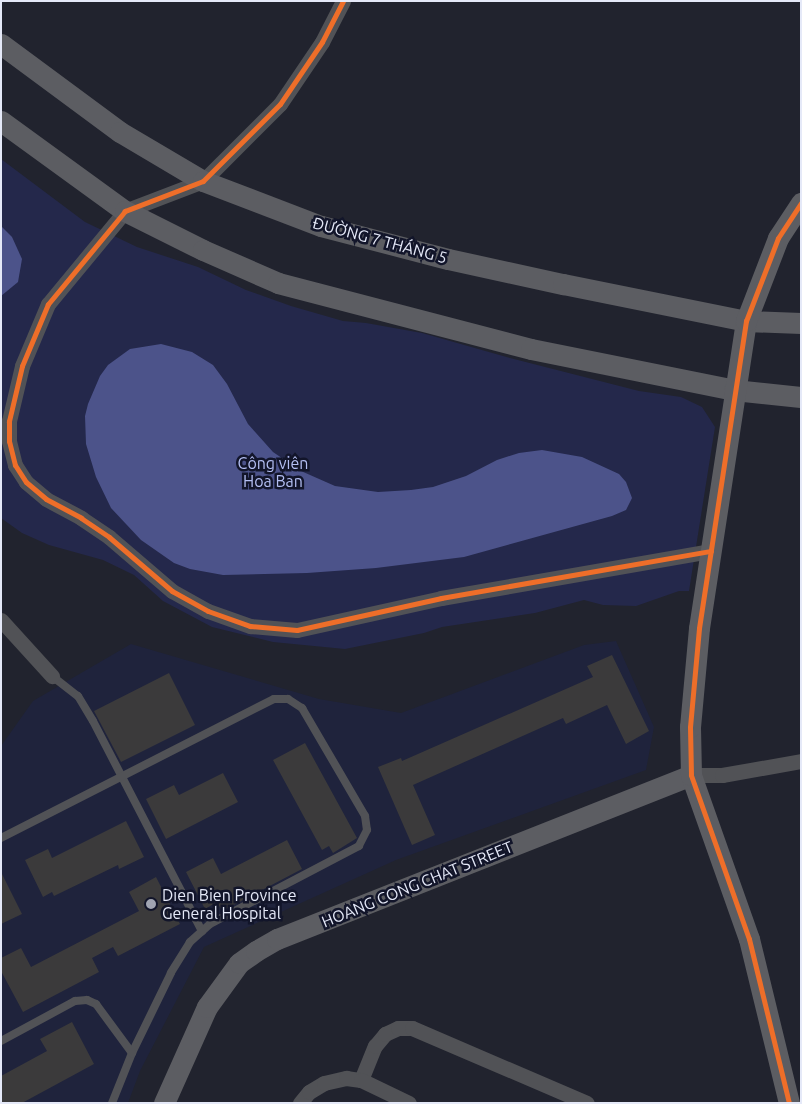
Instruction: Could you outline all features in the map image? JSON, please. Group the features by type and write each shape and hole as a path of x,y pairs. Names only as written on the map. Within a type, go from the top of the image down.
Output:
{"street":[{"path":"343,1 322,42 280,104 203,181 125,211 48,304 22,366 9,421 9,441 16,465 26,482 46,499 81,518 109,537 180,595 208,611 250,626 297,630 441,598 711,552"},
{"name":"ĐƯỜNG 7 THÁNG 5","path":"1,44 120,132 203,181 330,228 448,259 746,321 801,323"},
{"path":"1,121 125,211 203,250 278,283 531,348 734,390 801,397"},
{"path":"789,1103 749,939 691,776 690,727 699,628 746,321 778,238 801,203"},
{"path":"1,620 52,676"},
{"path":"691,776 722,775 801,760"},
{"name":"HOANG CONG CHAT STREET","path":"164,1103 208,1007 239,963 256,951 286,936 691,776"},
{"path":"361,1080 375,1046 385,1034 398,1028 412,1028 587,1103"},
{"path":"300,1103 309,1092 324,1083 346,1078 361,1080 390,1099 409,1103"}],"lane":[{"path":"52,676 78,696 202,931"},
{"path":"1,838 274,700 288,699 302,708 365,816 367,830 359,846 210,924 190,942 171,973 132,1053 112,1103"},
{"path":"1,1041 75,1001 87,1000 96,1004 132,1053"}],"shaded area":[{"path":"1,226 12,237 22,259 18,282 1,296"},
{"path":"161,344 192,352 213,365 227,384 248,424 273,452 301,471 335,486 378,492 433,487 466,476 497,460 519,453 542,450 582,457 619,474 626,482 632,498 626,510 612,516 464,557 376,568 307,573 223,575 190,569 174,563 141,540 111,508 96,477 86,444 85,416 88,404 100,376 108,365 130,349"},
{"name":"Dien Bien Province General Hospital","path":"616,641 654,727 646,770 396,860 204,947 140,1071 128,1103 1,1103 1,746 33,701 131,644 319,699 401,713 584,645"}],"green space":[{"name":"Công viên Hoa Ban","path":"1,159 85,222 137,247 198,267 246,290 291,306 343,321 422,333 639,391 681,397 702,407 715,427 689,591 679,591 636,606 603,605 584,600 535,613 442,627 424,633 345,649 273,642 212,627 163,601 134,575 103,560 49,545 22,533 1,518"}],"building":[{"path":"612,655 649,731 626,744 607,705 566,724 563,718 413,785 435,835 412,845 378,767 401,758 402,761 593,677 587,666"},
{"path":"169,673 195,725 121,762 94,711"},
{"path":"305,743 357,838 333,853 329,846 322,850 273,760"},
{"path":"223,773 238,802 166,839 146,799 174,785 179,795"},
{"path":"126,821 144,857 119,869 118,865 54,896 52,892 43,897 25,860 48,849 52,858"},
{"path":"287,840 302,869 222,911 217,902 205,909 186,872 213,858 221,874"},
{"path":"1,872 22,914 1,924"},
{"path":"156,877 180,924 118,956 113,947 92,958 99,972 23,1012 1,971 1,958 21,948 31,967 139,911 129,892"},
{"path":"72,1022 94,1064 22,1103 1,1103 1,1076 47,1051 40,1039"}],"cycle path":[{"path":"343,1 322,42 280,104 203,181 125,211 48,304 22,366 9,421 9,441 15,465 26,482 46,499 81,518 109,537 172,591 208,611 250,626 297,630 441,598 711,551"},
{"path":"789,1103 749,939 691,775 690,727 699,628 746,321 778,238 801,203"}],"place":[{"name":"Dien Bien Province General Hospital","path":"151,904"}]}
